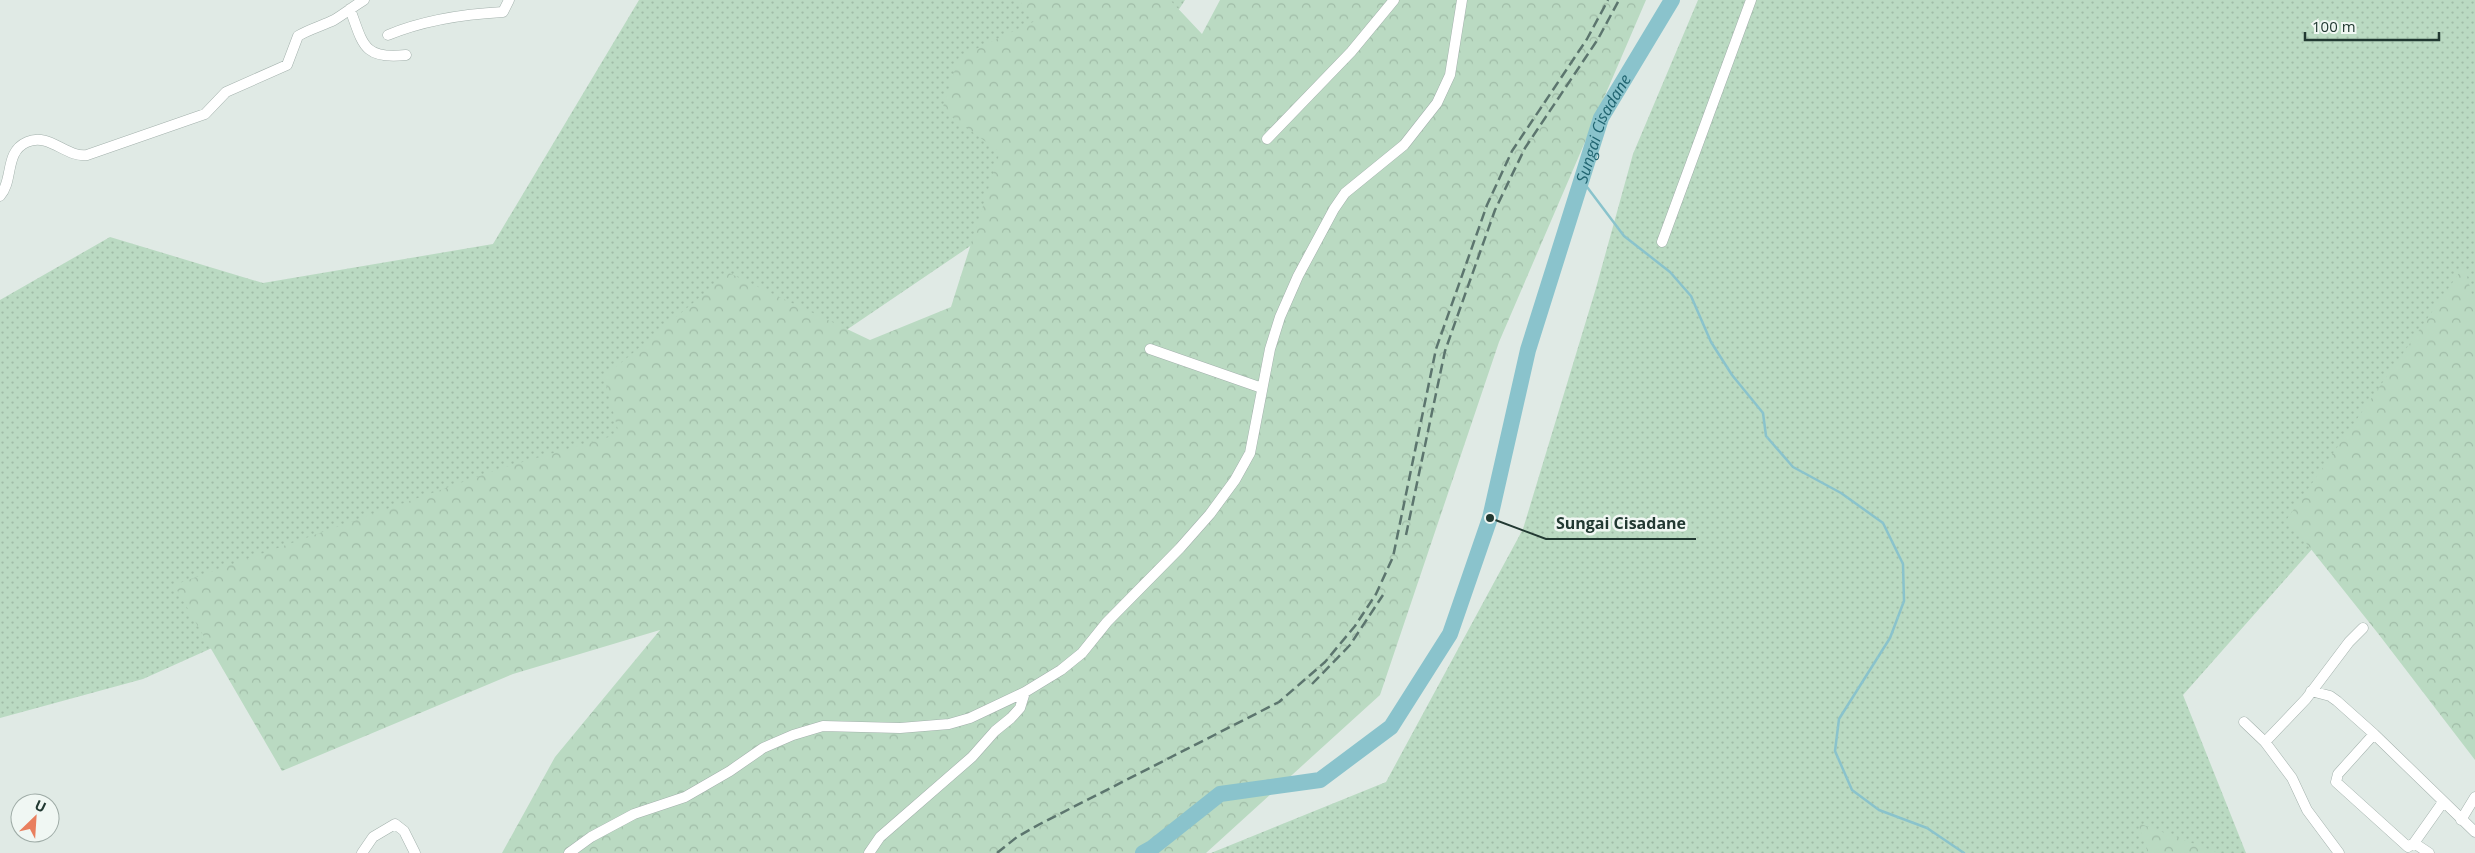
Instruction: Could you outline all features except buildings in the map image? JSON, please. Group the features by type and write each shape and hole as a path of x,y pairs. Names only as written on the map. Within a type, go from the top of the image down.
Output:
{"street":[{"path":"0,196 7,186 12,158 16,150 26,142 47,141 76,155 87,155 205,114 226,92 287,65 298,36 309,32 322,23 333,20 364,0"},
{"path":"388,35 407,28 472,14 503,12 509,0"},
{"path":"1267,139 1351,52 1394,0"},
{"path":"569,853 593,836 634,814 685,797 730,771 763,748 793,735 822,726 900,728 949,724 970,718 1025,692 1060,670 1082,653 1107,622 1180,548 1226,493 1243,469 1250,453 1270,349 1280,317 1306,260 1334,209 1352,186 1404,145 1442,94 1452,66 1462,0"},
{"path":"1662,242 1751,0"},
{"path":"350,9 362,41 372,52 386,58 406,56"},
{"path":"1150,349 1262,388"},
{"path":"2265,742 2311,691 2362,628"},
{"path":"2311,691 2330,696 2337,701 2374,734 2475,832"},
{"path":"869,853 880,837 972,757 995,731 1011,718 1020,708 1025,692"},
{"path":"2244,722 2265,742 2292,778 2307,810 2339,853"},
{"path":"2374,734 2338,774 2336,782 2408,847 2414,844 2442,802"},
{"path":"2461,820 2475,797"},
{"path":"362,853 373,837 395,824 404,831 415,853"},
{"path":"2414,844 2429,853"}],"green space":[{"path":"639,0 1185,0 1069,179 705,426 143,679 0,718 0,300 110,237 263,283 493,244"},
{"path":"1019,0 1170,0 1202,34 1220,0 1646,0 1499,342 1380,695 1206,853 502,853 555,757 660,630 513,674 282,771 174,585 502,468 619,434 604,377 729,273 870,340 951,307 1000,152 942,110 959,57 1035,21"},
{"path":"1698,0 2475,0 2475,400 2398,452 2183,695 2246,853 1211,853 1386,782 1523,529 1596,288 1633,154"},
{"path":"2464,266 2475,305 2475,760 2287,519"},
{"path":"2138,823 2219,853 2148,853"}],"waterway":[{"name":"Sungai Cisadane","path":"1143,853 1152,848 1220,794 1320,780 1391,727 1450,634 1490,518 1528,350 1601,118 1672,0"},
{"path":"1581,179 1624,236 1670,272 1691,296 1711,342 1732,375 1763,413 1766,436 1793,467 1841,493 1883,523 1903,564 1904,601 1890,638 1839,719 1835,751 1852,790 1879,810 1927,828 1964,853"}],"railway":[{"path":"997,853 1017,837 1040,824 1279,702 1325,662 1355,626 1376,594 1393,557 1436,349 1487,205 1512,151 1587,39 1608,0"},
{"path":"1406,535 1445,351 1495,210 1525,148 1598,39 1619,0"},
{"path":"1312,684 1350,645 1383,595"}],"place":[{"name":"Sungai Cisadane","path":"1490,518"}]}
